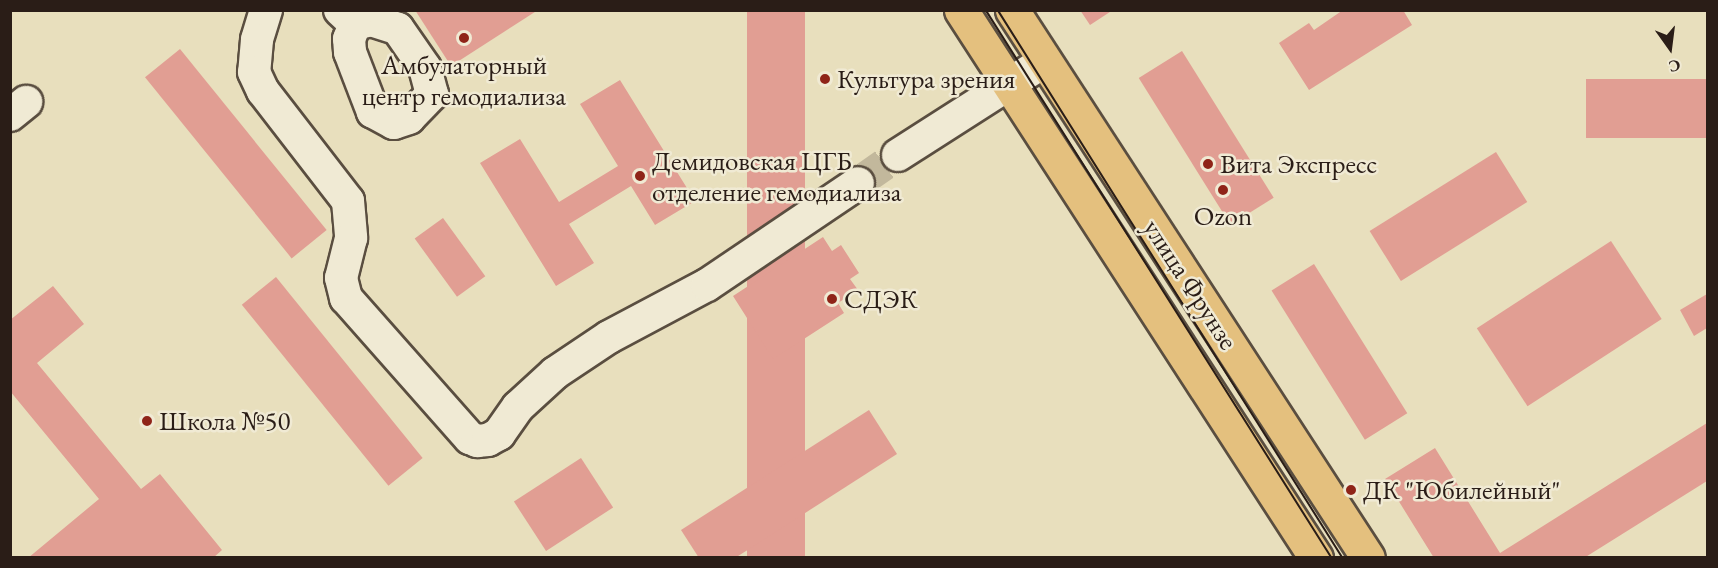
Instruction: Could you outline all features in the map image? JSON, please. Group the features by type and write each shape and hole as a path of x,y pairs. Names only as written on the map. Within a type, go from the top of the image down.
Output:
{"main road":[{"name":"улица Фрунзе","path":"961,10 1316,558"},
{"name":"улица Фрунзе","path":"1012,10 1368,558"}],"lane":[{"path":"266,10 257,40 254,72 263,91 348,201 352,219 351,238 341,278 346,298 470,438 477,441 499,434 518,407 555,373 609,337 707,285 858,183"},
{"path":"898,155 1045,62"}],"building":[{"name":"Амбулаторный центр гемодиализа","path":"415,10 538,10 451,66"},
{"path":"747,10 805,10 805,558 747,558"},
{"path":"1080,10 1113,10 1090,25"},
{"path":"1343,10 1403,10 1412,25 1309,90 1279,43 1309,23 1314,30"},
{"path":"180,49 327,230 292,258 145,77"},
{"path":"1182,51 1274,198 1230,225 1139,78"},
{"path":"1586,79 1707,79 1707,138 1586,138"},
{"name":"Демидовская ЦГБ отделение гемодиализа","path":"620,80 695,201 655,225 631,186 569,224 594,263 556,286 480,163 520,139 559,202 618,166 580,104"},
{"path":"1496,152 1527,202 1401,281 1370,231"},
{"path":"443,218 485,276 457,297 415,239"},
{"path":"823,237 832,251 841,245 859,273 850,279 858,290 838,303 844,313 773,359 733,296"},
{"path":"1611,241 1662,319 1527,406 1477,328"},
{"path":"1314,264 1407,413 1365,440 1272,290"},
{"path":"276,277 423,458 388,486 242,305"},
{"path":"53,286 84,324 37,363 141,489 160,474 222,550 213,558 28,558 99,499 10,391 10,320"},
{"path":"1707,294 1707,328 1694,336 1680,310"},
{"path":"869,410 897,454 735,558 699,558 681,530"},
{"path":"1707,423 1707,481 1584,558 1434,558 1385,479 1435,448 1500,553"},
{"path":"581,458 613,507 546,551 514,502"}],"tunnel":[{"path":"858,183 898,155"}],"tram line":[{"path":"986,10 1332,558"},
{"path":"998,10 1343,558"}],"place":[{"name":"Амбулаторный центр гемодиализа","path":"464,38"},
{"name":"Культура зрения","path":"825,79"},
{"name":"Вита Экспресс","path":"1208,164"},
{"name":"Демидовская ЦГБ отделение гемодиализа","path":"640,176"},
{"name":"Ozon","path":"1223,190"},
{"name":"СДЭК","path":"832,299"},
{"name":"Школа №50","path":"147,421"},
{"name":"ДК \"Юбилейный\"","path":"1351,490"}]}
